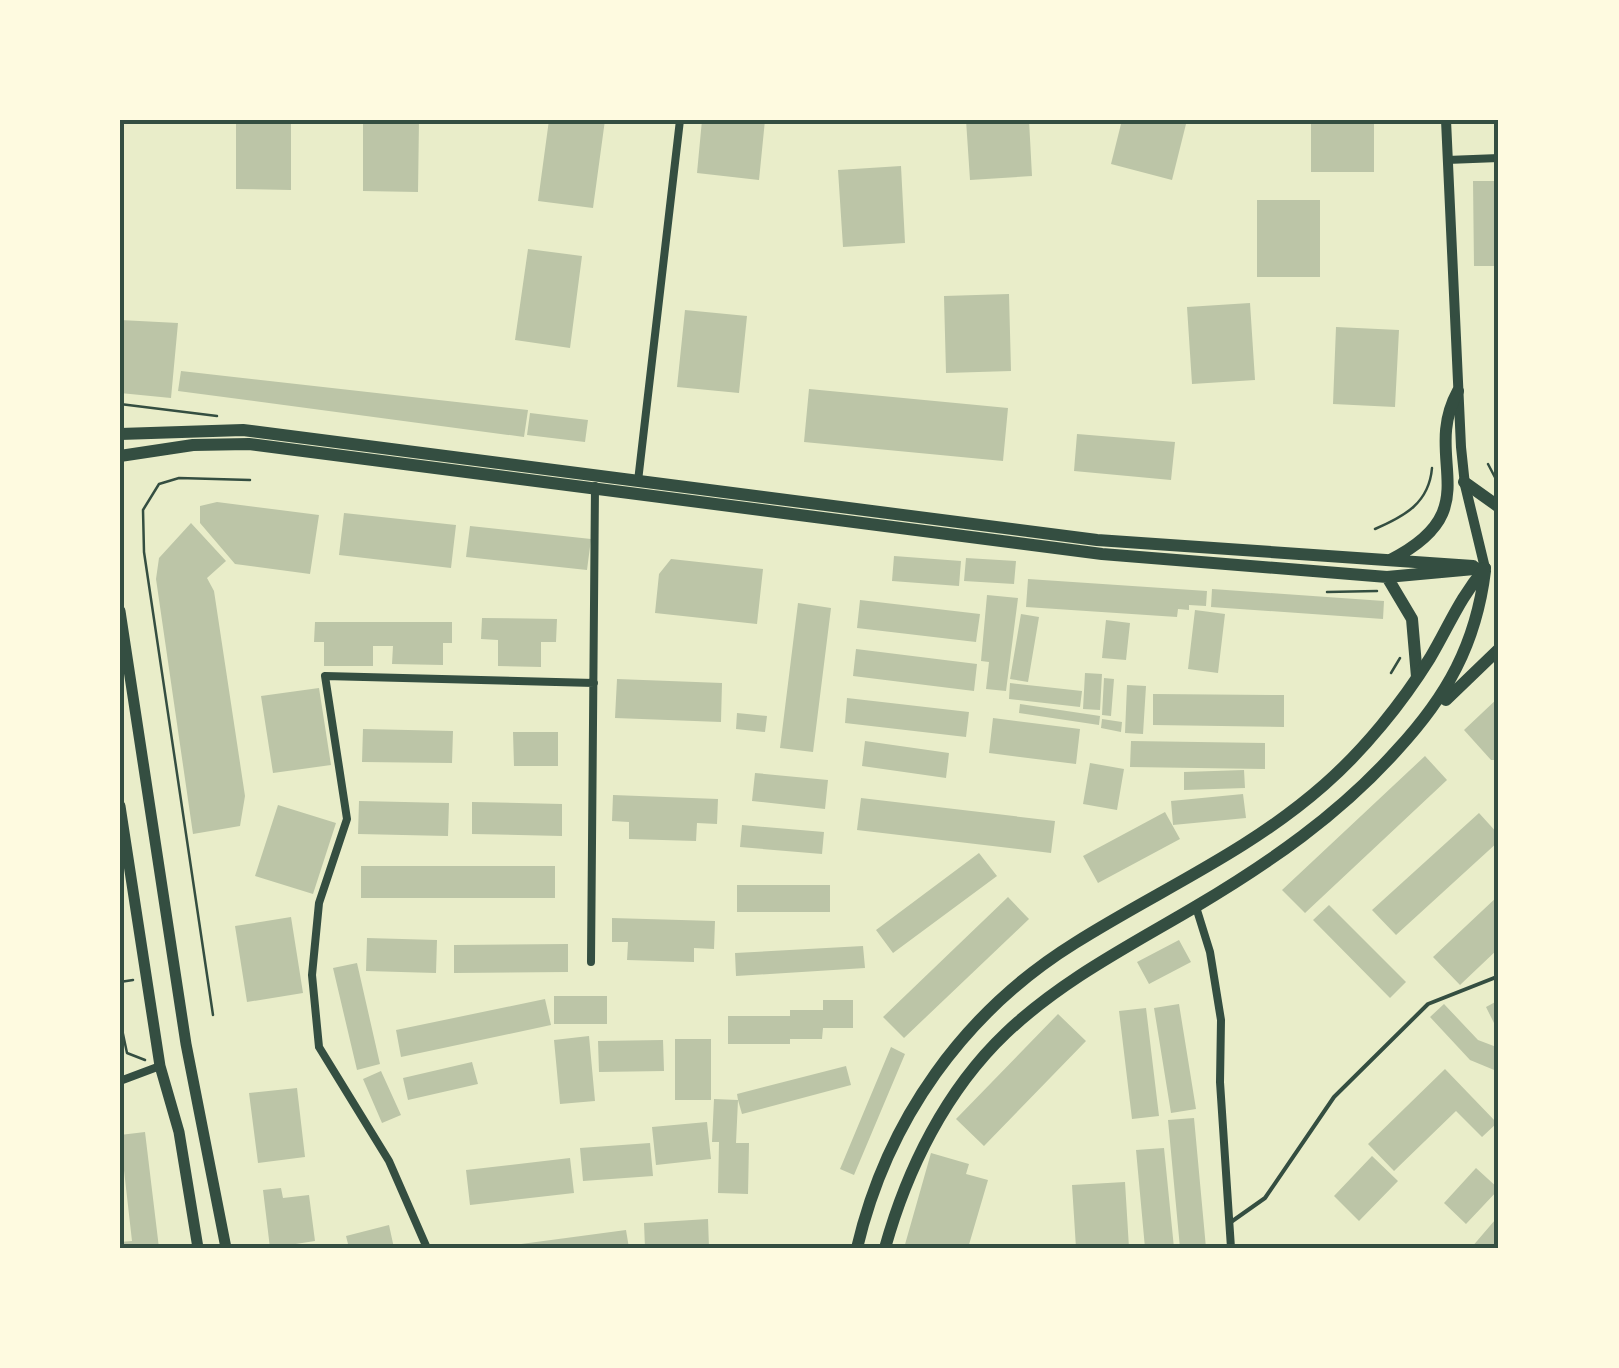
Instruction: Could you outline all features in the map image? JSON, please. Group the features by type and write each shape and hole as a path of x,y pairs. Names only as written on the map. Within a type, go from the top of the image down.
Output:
{"main road":[{"path":"120,434 243,430 1097,540 1384,570 1422,538 1446,510 1448,421 1458,391"},
{"path":"120,456 193,445 249,444 1102,554 1384,570 1448,562 1494,568"},
{"path":"1464,482 1499,507"},
{"path":"857,1248 875,1186 898,1132 929,1080 998,1000 1055,956 1257,839 1329,781 1417,677 1457,602 1494,568"},
{"path":"1419,726 1447,690 1465,656 1494,568"},
{"path":"1384,570 1412,619 1417,677"},
{"path":"120,611 186,1044 227,1244"},
{"path":"884,1248 932,1131 992,1046 1076,977 1283,852 1334,812 1499,649"},
{"path":"120,806 126,881 160,1066 180,1132 198,1248"},
{"path":"1183,884 1196,907"}],"street":[{"path":"638,481 680,120"},
{"path":"1446,120 1464,482 1494,568"},
{"path":"1447,160 1499,158"},
{"path":"591,962 595,486"},
{"path":"427,1248 390,1161 319,1047 312,975 319,904 347,819 325,676 594,683"},
{"path":"1196,907 1210,952 1222,1020 1220,1082 1231,1248"},
{"path":"120,1081 160,1066"}],"lane":[{"path":"1230,1222 1266,1198 1334,1097 1428,1004 1499,976"}],"path":[{"path":"120,404 223,416"},
{"path":"1488,464 1499,485"},
{"path":"1375,529 1419,503 1430,486 1432,466"},
{"path":"213,1015 144,552 143,510 159,484 179,478 250,480"},
{"path":"1327,592 1392,591"},
{"path":"1496,688 1499,682"},
{"path":"120,1020 127,1053 160,1066"}],"building":[{"path":"236,120 291,120 291,190 236,189"},
{"path":"363,120 419,120 418,192 363,191"},
{"path":"549,120 605,120 593,208 538,201"},
{"path":"702,120 765,120 759,180 697,173"},
{"path":"966,120 1029,120 1032,176 970,180"},
{"path":"1122,120 1187,120 1172,180 1111,164"},
{"path":"1311,120 1374,120 1374,172 1311,172"},
{"path":"901,166 905,243 843,247 838,170"},
{"path":"1473,181 1499,181 1499,266 1474,266"},
{"path":"1257,200 1320,200 1320,277 1257,277"},
{"path":"528,249 582,256 570,348 515,340"},
{"path":"1009,294 1011,371 946,373 944,296"},
{"path":"1250,303 1255,380 1192,384 1187,307"},
{"path":"685,310 747,316 739,393 677,387"},
{"path":"120,320 178,323 171,398 120,393"},
{"path":"1336,327 1399,330 1395,407 1333,404"},
{"path":"181,371 528,410 524,437 178,391"},
{"path":"809,389 1008,408 1003,461 804,442"},
{"path":"530,413 588,420 585,442 527,435"},
{"path":"1077,434 1175,442 1171,480 1074,471"},
{"path":"217,502 319,515 310,574 235,564 200,523 200,506"},
{"path":"344,513 456,525 451,568 339,555"},
{"path":"191,523 226,561 207,578 214,591 245,796 240,826 193,834 156,579 159,558"},
{"path":"470,526 591,539 587,570 466,557"},
{"path":"894,556 961,561 959,586 892,581"},
{"path":"966,558 1016,561 1014,584 964,581"},
{"path":"671,559 763,569 757,624 655,613 659,574"},
{"path":"1028,579 1207,591 1206,606 1178,609 1177,617 1026,607"},
{"path":"1212,589 1384,601 1383,619 1211,607"},
{"path":"987,595 1018,598 1006,691 986,689 989,662 981,661"},
{"path":"860,600 980,614 976,642 857,628"},
{"path":"798,603 831,608 813,752 780,748"},
{"path":"1195,610 1225,614 1218,673 1188,669"},
{"path":"1021,614 1039,617 1028,682 1010,679"},
{"path":"482,618 557,619 556,642 541,642 541,667 498,666 498,640 481,639"},
{"path":"1106,620 1130,623 1126,660 1102,658"},
{"path":"315,622 452,622 452,643 443,643 443,665 392,664 393,646 373,646 373,666 324,666 324,642 314,642"},
{"path":"856,649 977,664 974,691 853,676"},
{"path":"1085,673 1102,674 1100,710 1083,709"},
{"path":"1104,678 1114,679 1111,716 1102,715"},
{"path":"617,679 722,683 721,722 615,718"},
{"path":"1010,683 1082,691 1080,707 1009,699"},
{"path":"1127,685 1146,686 1143,734 1125,733"},
{"path":"319,688 331,765 273,773 261,696"},
{"path":"1153,694 1284,695 1284,727 1153,725"},
{"path":"1499,697 1499,760 1491,760 1464,730"},
{"path":"847,698 969,712 966,737 845,723"},
{"path":"1020,704 1100,716 1099,725 1019,713"},
{"path":"737,713 767,716 765,732 736,729"},
{"path":"993,718 1080,729 1076,764 989,753"},
{"path":"1102,719 1122,722 1121,732 1101,728"},
{"path":"363,729 453,731 452,763 362,762"},
{"path":"513,732 558,732 558,766 514,766"},
{"path":"865,741 949,753 946,778 862,766"},
{"path":"1131,741 1265,743 1265,769 1130,767"},
{"path":"1425,756 1447,780 1305,913 1282,890"},
{"path":"1090,763 1124,769 1117,810 1083,804"},
{"path":"1244,770 1245,788 1184,790 1184,772"},
{"path":"755,773 828,780 825,809 752,801"},
{"path":"1243,794 1246,818 1173,825 1171,801"},
{"path":"613,795 718,799 717,824 697,823 696,841 629,839 629,822 612,821"},
{"path":"861,798 1055,821 1051,853 857,830"},
{"path":"359,801 449,803 448,836 358,834"},
{"path":"472,802 562,804 562,836 472,834"},
{"path":"278,805 336,823 313,894 255,876"},
{"path":"1165,812 1180,839 1098,883 1083,856"},
{"path":"1479,813 1499,835 1499,841 1396,935 1372,910"},
{"path":"742,825 824,832 822,854 740,847"},
{"path":"979,853 997,876 893,953 876,930"},
{"path":"361,866 555,866 555,898 361,898"},
{"path":"737,885 830,885 830,912 737,912"},
{"path":"1499,895 1499,948 1460,985 1433,957"},
{"path":"1008,897 1029,919 904,1038 883,1017"},
{"path":"1329,905 1406,982 1390,998 1313,920"},
{"path":"291,917 303,993 247,1002 235,926"},
{"path":"612,918 715,921 714,949 694,948 694,962 627,960 628,942 612,942"},
{"path":"367,938 437,940 436,973 366,971"},
{"path":"1179,940 1191,962 1149,984 1137,962"},
{"path":"568,944 568,972 454,973 454,945"},
{"path":"863,946 865,968 736,976 735,953"},
{"path":"357,963 380,1064 357,1070 333,968"},
{"path":"554,996 607,996 607,1024 554,1024"},
{"path":"545,999 551,1025 401,1057 396,1030"},
{"path":"823,1000 853,1000 853,1028 823,1028 822,1039 790,1039 790,1044 728,1044 728,1016 790,1016 790,1010 823,1010"},
{"path":"1499,1000 1499,1033 1486,1007"},
{"path":"1179,1004 1196,1109 1171,1113 1154,1008"},
{"path":"1444,1004 1478,1040 1499,1048 1499,1072 1470,1060 1430,1017"},
{"path":"1146,1008 1159,1116 1132,1119 1119,1011"},
{"path":"1058,1014 1086,1041 984,1146 956,1119"},
{"path":"589,1036 595,1101 560,1104 554,1040"},
{"path":"675,1039 711,1039 711,1100 675,1100"},
{"path":"663,1040 664,1071 599,1072 598,1041"},
{"path":"891,1047 905,1054 854,1175 840,1169"},
{"path":"472,1062 478,1084 408,1100 403,1078"},
{"path":"846,1066 851,1085 742,1114 737,1094"},
{"path":"1445,1069 1497,1123 1482,1137 1456,1111 1394,1171 1368,1144"},
{"path":"381,1071 401,1115 382,1123 363,1079"},
{"path":"297,1088 305,1157 258,1163 249,1093"},
{"path":"714,1099 738,1100 736,1143 749,1143 748,1194 718,1193 719,1142 712,1142"},
{"path":"1194,1118 1206,1248 1180,1248 1168,1120"},
{"path":"707,1122 711,1159 656,1165 652,1127"},
{"path":"145,1132 159,1248 120,1248 120,1242 132,1241 120,1135"},
{"path":"650,1143 653,1176 583,1181 580,1148"},
{"path":"1164,1148 1174,1248 1145,1248 1136,1150"},
{"path":"931,1153 969,1164 966,1174 988,1180 968,1248 904,1248"},
{"path":"1372,1156 1398,1181 1359,1221 1334,1196"},
{"path":"570,1158 574,1193 470,1205 466,1170"},
{"path":"1476,1168 1499,1189 1466,1224 1444,1203"},
{"path":"1125,1182 1129,1248 1076,1248 1072,1185"},
{"path":"281,1188 283,1198 309,1195 315,1241 270,1248 263,1190"},
{"path":"708,1219 709,1248 645,1248 644,1223"},
{"path":"1495,1220 1499,1223 1499,1248 1471,1248"},
{"path":"389,1225 394,1248 349,1248 346,1236"},
{"path":"626,1230 629,1248 507,1246"}]}
